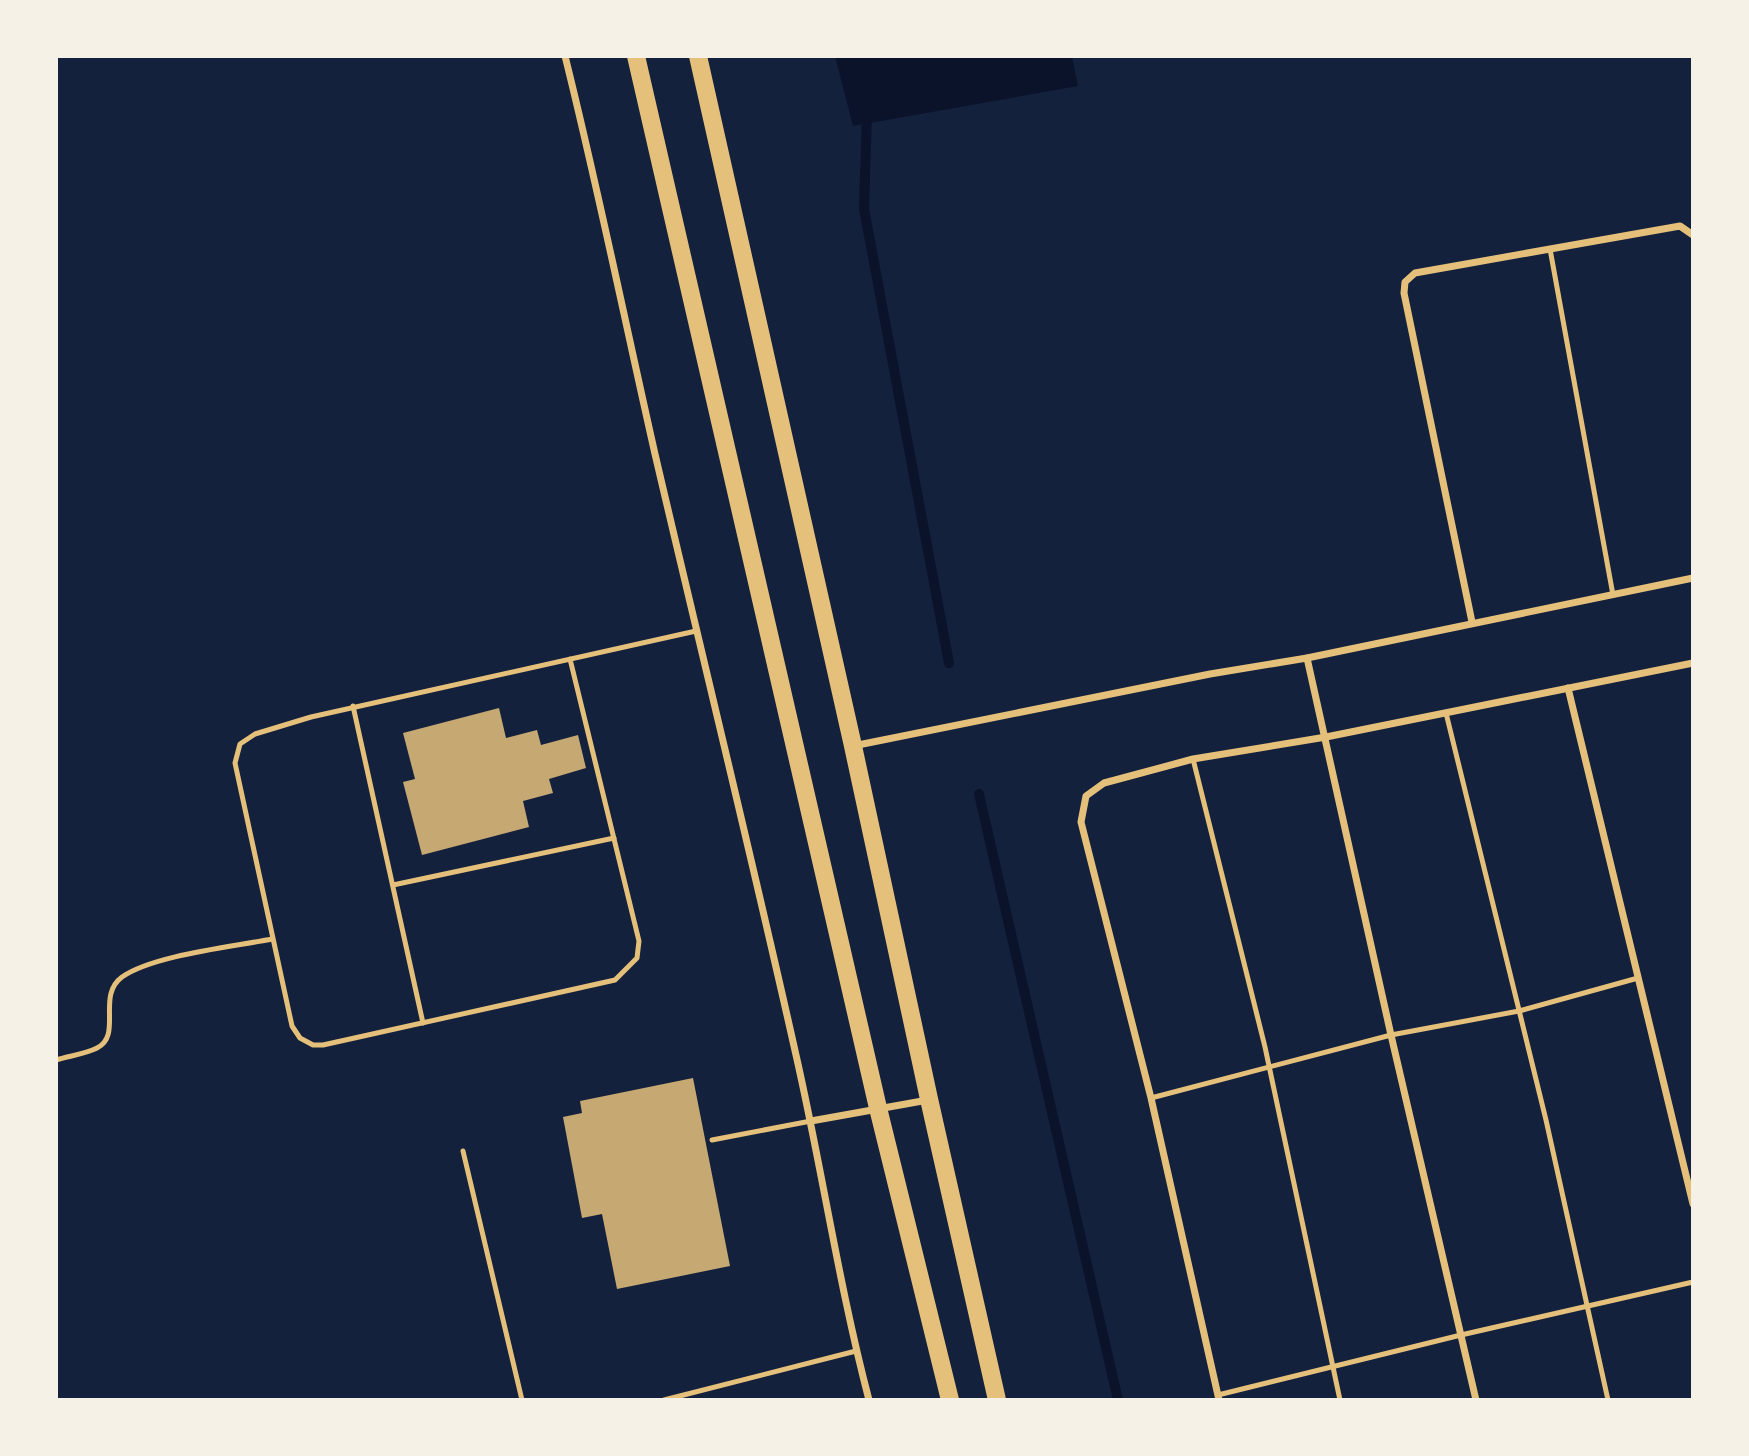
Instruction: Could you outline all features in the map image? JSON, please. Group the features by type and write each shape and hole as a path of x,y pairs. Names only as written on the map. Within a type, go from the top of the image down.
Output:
{"main road":[{"path":"636,56 878,1108 950,1400"},
{"path":"698,56 997,1400"}],"street":[{"path":"565,56 587,143 696,631 742,815 811,1121 856,1351 869,1400"},
{"path":"1472,622 1404,293 1405,282 1415,273 1680,226 1693,234"},
{"path":"853,746 1210,674 1307,658 1693,578"},
{"path":"1307,658 1476,1400"},
{"path":"1218,1398 1151,1098 1081,822 1086,796 1104,783 1194,759 1326,737 1693,663"},
{"path":"1568,688 1693,1204"},
{"path":"811,1121 929,1099"}],"lane":[{"path":"1550,249 1613,595"},
{"path":"570,660 639,941 637,958 615,980 323,1045 313,1045 300,1038 292,1026 235,763 240,744 256,734 353,706 696,631"},
{"path":"353,706 423,1023"},
{"path":"1446,713 1520,1010 1608,1400"},
{"path":"1194,759 1269,1067 1339,1400"},
{"path":"393,885 614,838"},
{"path":"56,1060 99,1047 110,1034 109,994 120,978 149,963 272,939"},
{"path":"1151,1098 1391,1035 1520,1010 1639,978"},
{"path":"712,1140 811,1121"},
{"path":"463,1151 522,1400"},
{"path":"1218,1398 1332,1366 1693,1282"},
{"path":"664,1400 856,1351"}],"water":[{"path":"835,56 1072,56 1078,86 853,126"}],"building":[{"path":"499,708 506,738 537,730 541,745 578,735 586,768 549,779 553,793 523,801 529,827 422,855 403,782 415,779 403,733"},
{"path":"693,1078 730,1266 617,1289 602,1214 582,1218 563,1117 582,1113 580,1101"}],"waterway":[{"path":"867,112 864,209 949,663"},
{"path":"979,794 1118,1400"}]}
